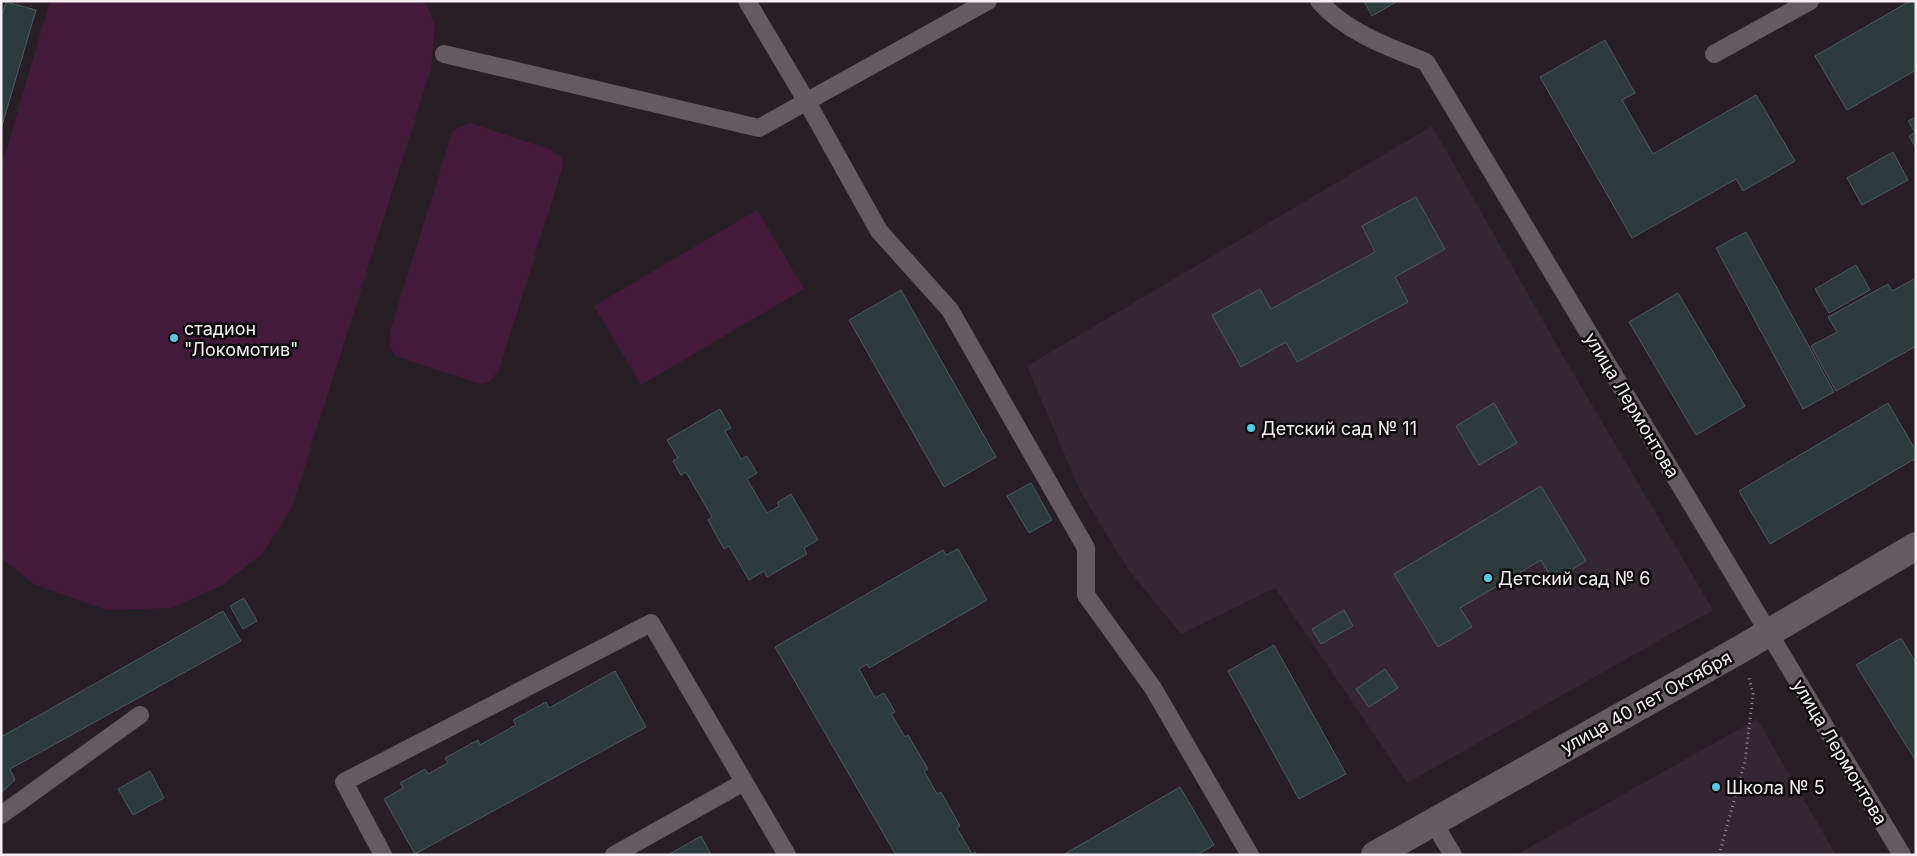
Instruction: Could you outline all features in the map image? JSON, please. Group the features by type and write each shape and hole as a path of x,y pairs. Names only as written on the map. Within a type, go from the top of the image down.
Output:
{"street":[{"name":"улица 40 лет Октября","path":"1375,855 1741,648 1916,546"}],"lane":[{"path":"747,1 807,102 879,232 950,310 1086,548 1086,595 1153,688 1250,855"},
{"path":"444,54 759,128 988,1"},
{"name":"улица Лермонтова","path":"1319,1 1330,14 1375,41 1426,62 1902,855"},
{"path":"1714,54 1810,1"},
{"path":"382,855 344,782 651,623 787,855"},
{"path":"1,815 140,715"},
{"path":"614,855 744,782"},
{"path":"1433,822 1453,855"}],"path":[{"path":"1719,855 1745,761 1752,704 1753,694 1741,648"}],"shaded area":[{"name":"стадион \"Локомотив\"","path":"50,1 425,1 435,26 431,69 292,507 263,553 223,585 171,608 106,610 34,584 1,558 1,168"},
{"path":"470,123 552,150 562,158 563,166 499,370 489,382 481,384 395,356 389,345 391,328 452,133 457,128"},
{"path":"1432,126 1566,361 1713,610 1407,783 1275,588 1181,634 1128,569 1080,491 1027,366"},
{"path":"757,210 804,289 641,385 594,306"},
{"name":"Школа № 5","path":"1757,719 1836,855 1516,855"}],"building":[{"path":"1364,1 1398,1 1372,16"},
{"path":"1910,1 1916,1 1916,70 1847,110 1815,56"},
{"path":"6,2 36,10 1,129 1,17"},
{"path":"1605,40 1635,93 1622,100 1653,154 1756,95 1795,161 1743,191 1736,179 1632,238 1540,77"},
{"path":"1916,117 1916,148 1909,136 1915,132 1908,121"},
{"path":"1893,152 1908,180 1862,205 1847,178"},
{"path":"1416,197 1445,249 1395,277 1408,302 1297,362 1286,342 1241,367 1212,315 1260,289 1271,309 1375,252 1362,226"},
{"path":"1746,232 1834,392 1803,409 1716,248"},
{"path":"1856,265 1870,290 1829,313 1815,289"},
{"path":"1916,278 1916,346 1836,391 1811,346 1837,332 1828,317 1888,284 1892,291"},
{"path":"901,290 996,457 944,487 849,320"},
{"path":"1678,293 1745,406 1696,435 1629,322"},
{"path":"1494,403 1517,443 1479,465 1456,426"},
{"path":"1888,403 1916,451 1916,458 1770,544 1739,491"},
{"path":"720,409 731,428 725,431 741,459 747,456 757,473 747,479 767,513 779,506 777,503 791,494 818,540 804,548 807,554 767,577 764,571 749,580 729,546 724,549 708,520 712,517 686,472 681,475 673,461 678,458 667,440"},
{"path":"1031,483 1052,520 1029,533 1007,496"},
{"path":"1541,486 1586,561 1553,581 1541,560 1460,608 1472,627 1438,647 1394,574"},
{"path":"958,549 987,600 869,668 867,664 859,669 875,698 884,693 895,712 891,714 905,737 908,735 928,769 924,771 937,794 941,792 960,826 957,828 972,854 975,852 977,855 896,855 775,647 943,550 946,555"},
{"path":"244,598 257,621 243,629 230,606"},
{"path":"1344,610 1353,626 1321,644 1312,629"},
{"path":"223,611 241,641 10,769 15,780 1,793 1,737"},
{"path":"1901,638 1916,663 1916,761 1856,665"},
{"path":"1274,645 1346,774 1299,799 1228,671"},
{"path":"1385,669 1398,688 1369,707 1356,689"},
{"path":"615,671 646,727 415,854 384,799 403,788 400,783 425,769 428,774 448,763 445,758 478,740 480,745 516,725 513,720 546,702 549,708"},
{"path":"150,771 164,798 133,815 118,789"},
{"path":"1180,787 1214,845 1197,855 1063,855"},
{"path":"701,836 711,855 668,855"}],"place":[{"name":"стадион \"Локомотив\"","path":"174,338"},
{"name":"Детский сад № 11","path":"1251,428"},
{"name":"Детский сад № 6","path":"1488,578"},
{"name":"Школа № 5","path":"1716,787"}]}
